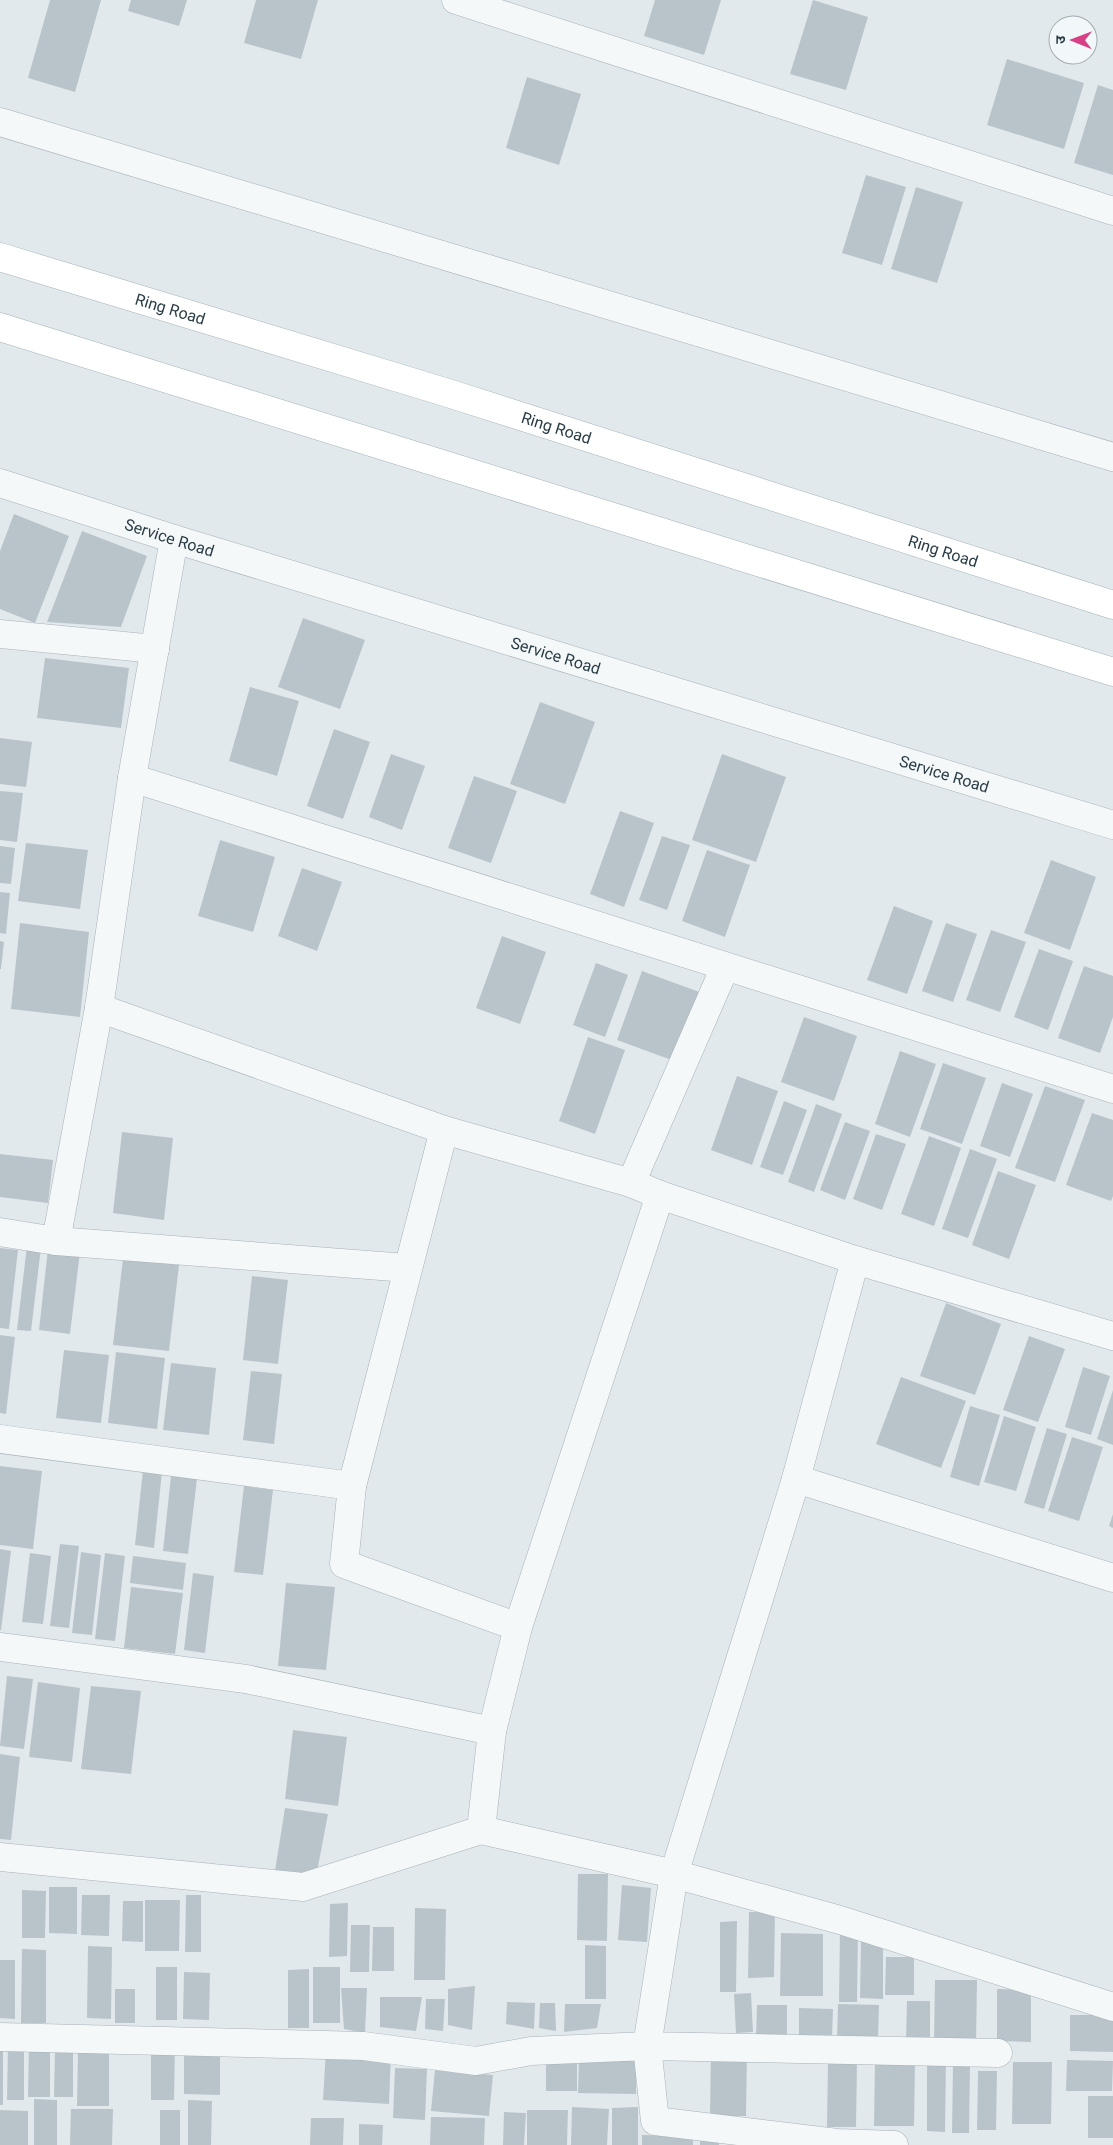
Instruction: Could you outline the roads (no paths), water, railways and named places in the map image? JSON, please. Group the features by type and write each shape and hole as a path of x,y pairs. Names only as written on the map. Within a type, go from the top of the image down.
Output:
{"main road":[{"name":"Ring Road","path":"0,257 448,393 1113,604"},
{"path":"0,327 1113,672"}],"street":[{"path":"456,0 1113,211"},
{"path":"0,122 1113,457"},
{"name":"Service Road","path":"0,483 174,539 1113,825"},
{"path":"56,1241 99,1008 132,778 174,539"},
{"path":"0,634 154,649"},
{"path":"132,778 1113,1089"},
{"path":"631,1183 725,967"},
{"path":"99,1008 444,1130 631,1183 660,1195 854,1260 1113,1336"},
{"path":"444,1130 352,1486 344,1564 518,1627"},
{"path":"481,1830 492,1731 518,1627 660,1195"},
{"path":"0,1232 56,1241 407,1268"},
{"path":"854,1260 796,1480 674,1874 647,2046 655,2121 837,2143 894,2145"},
{"path":"0,1439 352,1486"},
{"path":"796,1480 1113,1578"},
{"path":"0,1647 246,1679 492,1731"},
{"path":"0,1857 303,1887 481,1830 674,1874 840,1920 1113,2007"},
{"path":"0,2037 364,2046 476,2061 531,2051 647,2046 998,2053"}]}
